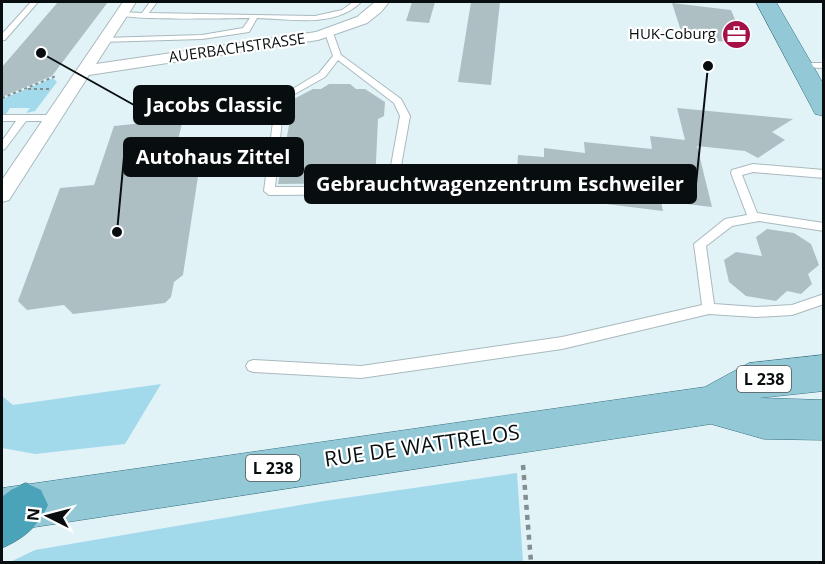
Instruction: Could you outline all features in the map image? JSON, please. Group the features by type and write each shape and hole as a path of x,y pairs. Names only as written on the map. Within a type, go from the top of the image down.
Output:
{"main road":[{"path":"766,2 824,108"},
{"name":"RUE DE WATTRELOS","path":"711,405 748,381 824,372"},
{"name":"RUE DE WATTRELOS","path":"8,508 711,405 764,419 824,420"}],"street":[{"name":"AUERBACHSTRASSE","path":"82,71 329,33 352,25 378,8 382,2"},
{"path":"2,195 125,8"}],"lane":[{"path":"2,38 34,2"},
{"path":"144,15 153,2"},
{"path":"125,8 144,15 315,18 344,12 357,2"},
{"path":"103,40 202,37 246,30 255,16"},
{"path":"329,33 337,56 398,101 405,116 394,177 385,191 269,191 280,99 322,75 337,56"},
{"path":"800,65 824,66"},
{"path":"2,118 52,118"},
{"path":"2,147 23,118"},
{"path":"754,218 736,173 753,168 824,174"},
{"path":"709,309 700,244 729,222 754,218 824,227"},
{"path":"253,366 362,372 562,343 709,309 756,312 792,310 824,300"}],"path":[{"path":"2,98 64,73 82,71"},
{"path":"24,89 52,89"},
{"path":"521,432 531,562"}],"shaded area":[{"path":"53,78 57,82 35,111 26,113 30,108 10,108 6,114 2,114 2,99"},
{"path":"161,384 125,444 35,454 2,448 2,396 13,405"},
{"path":"517,473 523,562 10,562 35,550 324,501"}],"building":[{"path":"58,2 108,2 52,76 2,97 2,67"},
{"path":"412,2 435,2 429,23 406,21"},
{"path":"471,2 500,2 491,85 458,82"},
{"path":"672,3 731,10 745,43 691,39 690,35 682,34"},
{"path":"329,84 350,84 356,89 365,89 385,102 384,116 378,119 375,183 278,184 290,120 285,116 288,102 313,89 321,89"},
{"path":"677,108 793,119 772,132 785,140 758,158 745,151 697,146 712,207 661,201 663,211 516,193 518,155 544,157 544,148 585,153 584,142 652,149 650,136 685,140"},
{"path":"183,119 178,140 204,137 183,275 174,282 171,297 165,303 73,314 64,305 27,310 18,301 60,188 94,185 114,126"},
{"path":"767,229 794,233 811,244 819,265 808,274 812,284 801,294 787,291 776,301 746,296 729,282 724,260 736,252 762,256 756,237"}],"place":[{"name":"HUK-Coburg","path":"737,34"},
{"name":"Jacobs Classic","path":"41,53"},
{"name":"Gebrauchtwagenzentrum Eschweiler","path":"708,66"},
{"name":"Autohaus Zittel","path":"117,232"}]}
